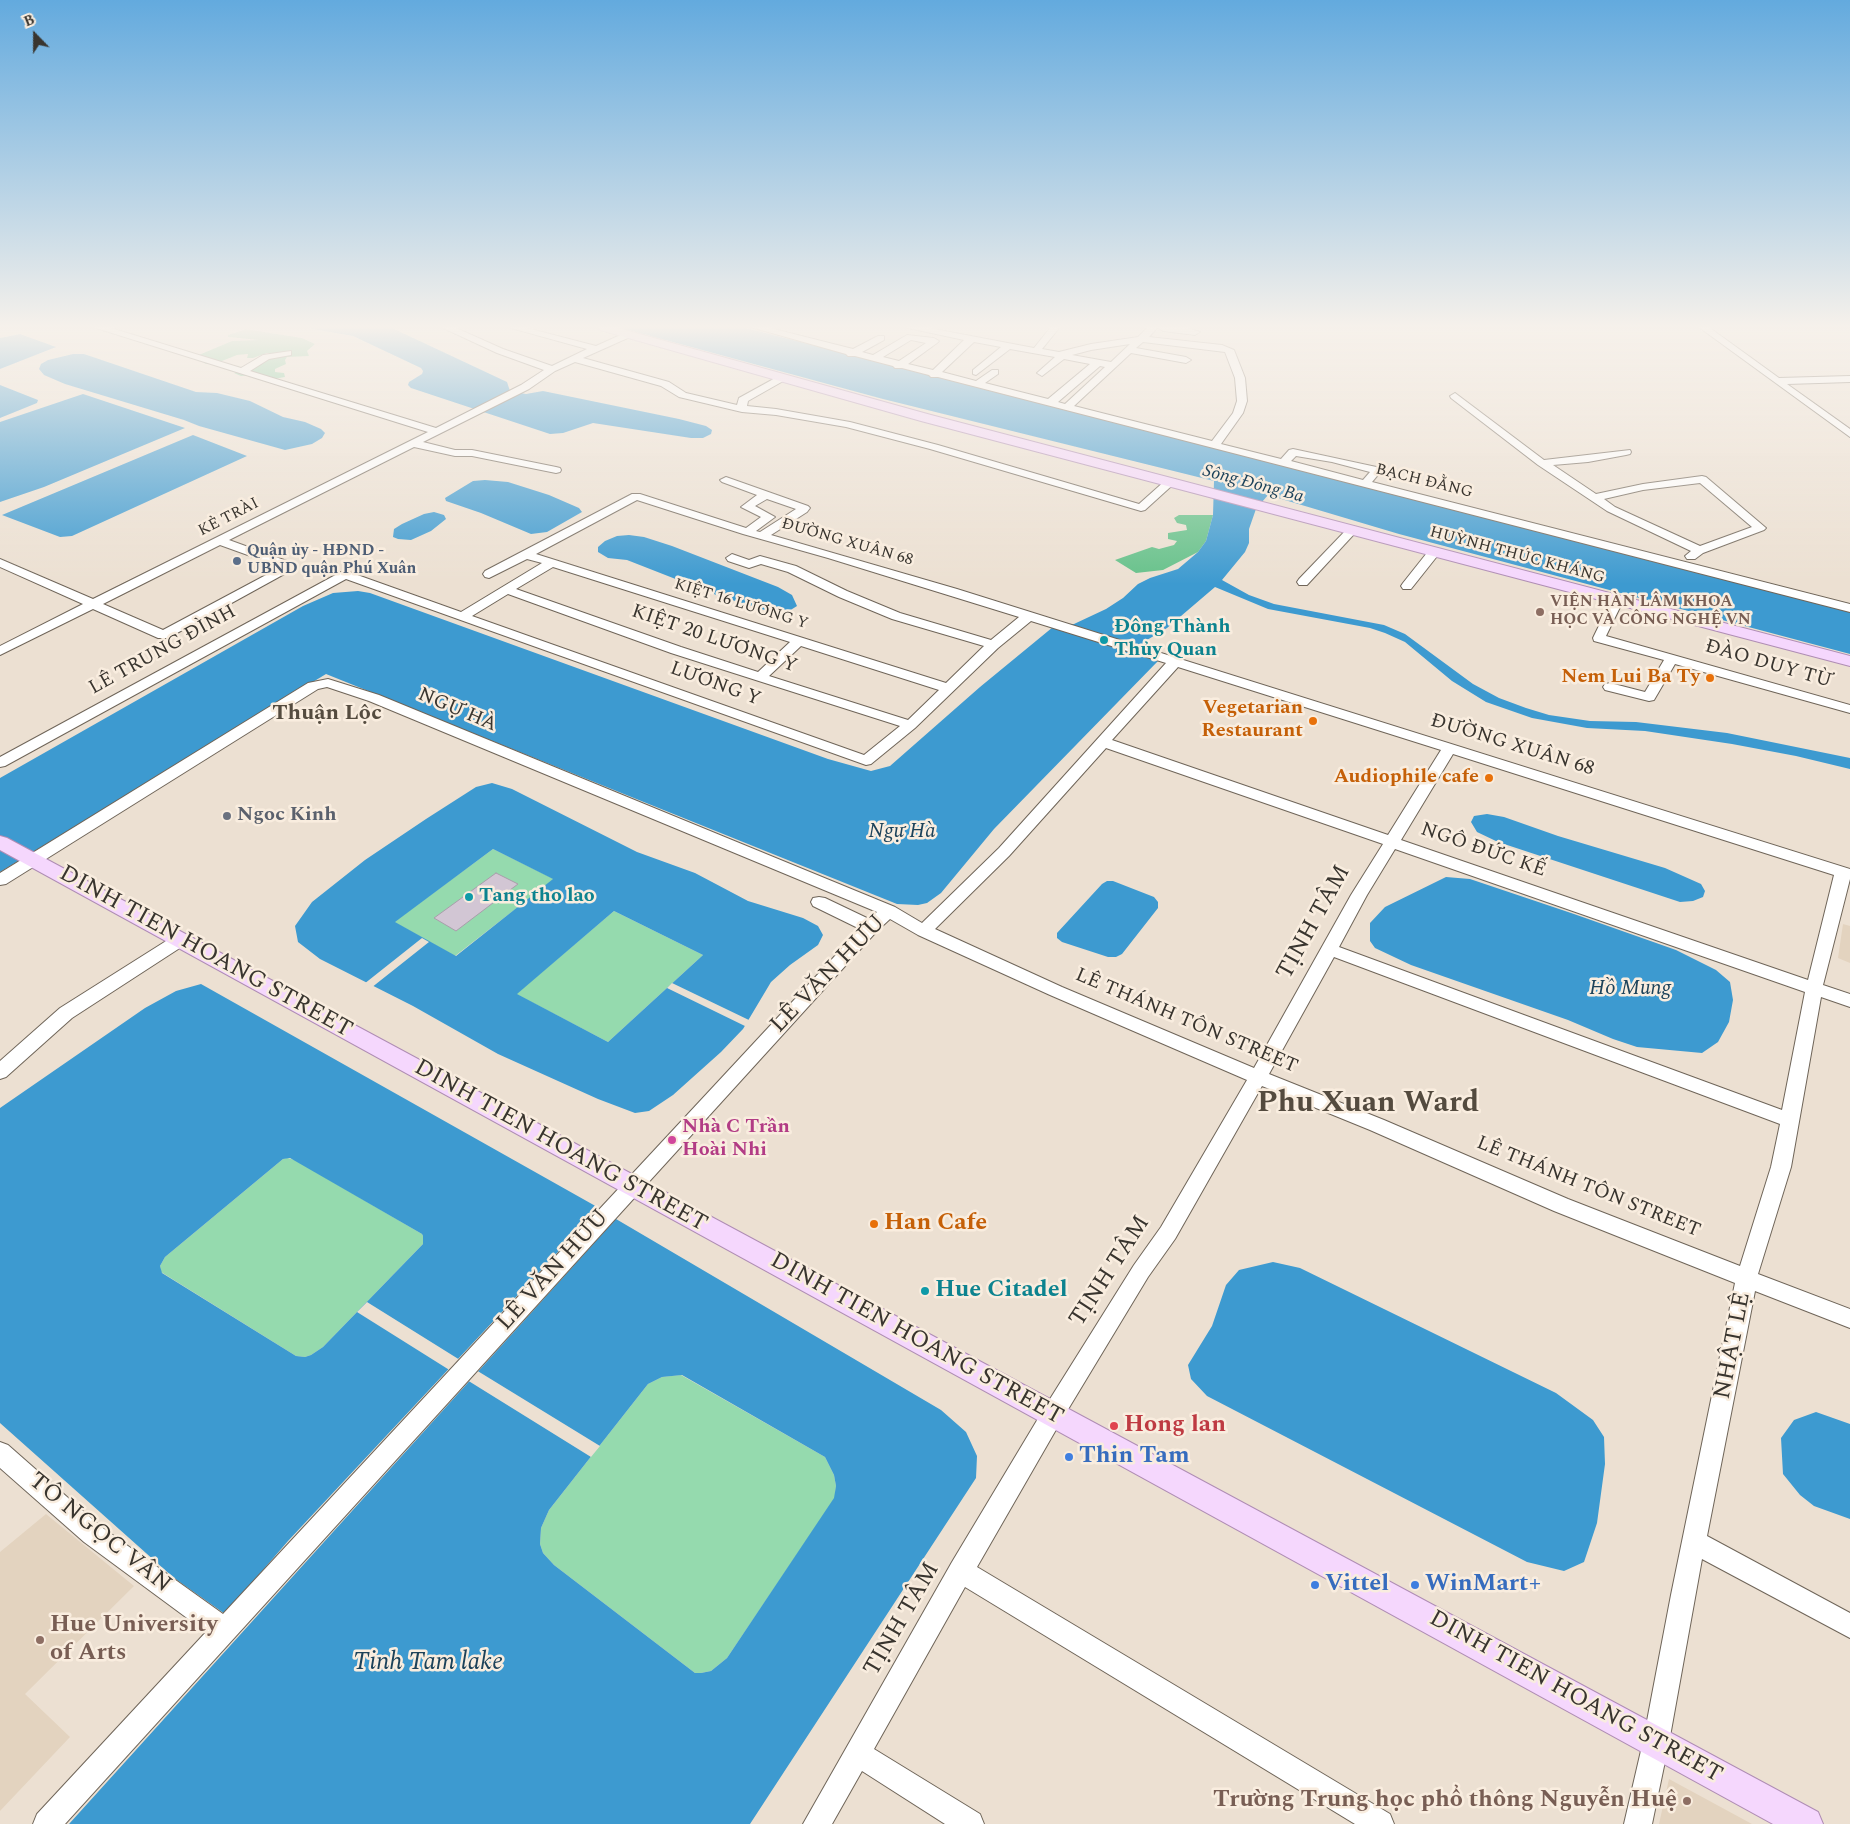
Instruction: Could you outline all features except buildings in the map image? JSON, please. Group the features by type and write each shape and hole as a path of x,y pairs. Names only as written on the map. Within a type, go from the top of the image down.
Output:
{"main road":[{"name":"HUỲNH THÚC KHÁNG","path":"908,413 1203,489 1850,662"},
{"name":"DINH TIEN HOANG STREET","path":"0,842 1806,1824"}],"street":[{"path":"377,413 436,431"},
{"path":"403,421 420,413"},
{"name":"KẺ TRÀI","path":"0,651 471,413"},
{"path":"781,413 846,424 934,447 1140,508 1171,481"},
{"name":"BẠCH ĐẰNG","path":"1091,413 1850,608"},
{"path":"1215,445 1238,413"},
{"path":"1477,413 1542,464 1611,509 1699,550"},
{"path":"1822,413 1850,434"},
{"path":"412,443 454,454 472,452 556,470"},
{"path":"1283,463 1293,452 1377,470 1365,484"},
{"path":"1542,464 1588,459 1626,452"},
{"path":"1595,498 1643,487 1702,479 1760,528 1699,550 1679,564"},
{"path":"726,480 800,506 804,510 761,536"},
{"path":"747,532 769,517 747,507 766,494"},
{"name":"ĐƯỜNG XUÂN 68","path":"524,554 636,496 747,532 832,555 1048,622 1846,873"},
{"path":"1304,582 1352,530"},
{"path":"0,563 163,635 291,567 220,541"},
{"path":"1406,586 1434,552"},
{"path":"489,574 524,554"},
{"name":"KIỆT 16 LƯƠNG Y","path":"524,554 947,688"},
{"path":"732,558 749,564 760,560 792,569 843,594 896,616 993,644"},
{"path":"463,616 551,563"},
{"name":"LƯƠNG Y","path":"345,575 866,761 910,725 993,644 1027,616"},
{"name":"LÊ TRUNG ĐÌNH","path":"0,763 345,575"},
{"name":"KIỆT 20 LƯƠNG Y","path":"507,590 760,677 910,725"},
{"name":"ĐÀO DUY TỪ","path":"1617,601 1599,638 1850,709"},
{"path":"760,677 800,640"},
{"path":"1610,686 1649,697 1671,659"},
{"path":"924,931 1004,852 1103,742 1168,660"},
{"name":"NGỰ HÀ","path":"0,880 29,858 314,686 328,683 374,698 889,911"},
{"name":"NGÔ ĐỨC KẾ","path":"1103,742 1850,1001"},
{"name":"TỊNH TÂM","path":"817,1824 1053,1414 1141,1271 1168,1232 1299,1006 1328,949 1390,842 1450,748"},
{"name":"NHẬT LỆ","path":"1638,1824 1656,1742 1746,1276 1781,1167 1814,988 1846,873"},
{"path":"819,902 871,927"},
{"name":"LÊ VĂN HƯU","path":"48,1824 871,927 889,911 924,931"},
{"name":"LÊ THÁNH TÔN STREET","path":"924,931 1056,992 1258,1077 1377,1124 1561,1205 1850,1318"},
{"path":"0,1072 66,1013 180,940"},
{"path":"1328,949 1789,1120"},
{"name":"TÔ NGỌC VÂN","path":"0,1453 92,1534 224,1630"},
{"path":"1695,1542 1850,1626"},
{"path":"961,1571 1380,1824"},
{"path":"857,1752 970,1824"}],"shaded area":[{"path":"1843,924 1850,926 1850,963 1838,958"},
{"name":"Hue University of Arts","path":"46,1514 134,1586 25,1694 70,1737 0,1811 0,1552"},
{"name":"Trường Trung học phổ thông Nguyễn Huệ","path":"1669,1779 1752,1824 1659,1824"}],"green space":[{"path":"1179,515 1213,515 1206,541 1198,552 1163,570 1136,573 1115,560 1152,547 1159,549 1174,545 1177,541 1168,539 1168,533 1187,530 1186,525 1177,523 1174,518"},
{"path":"493,849 554,879 455,956 394,922"},
{"path":"614,911 703,955 608,1042 516,994"},
{"path":"283,1159 295,1160 423,1236 423,1244 323,1347 305,1357 296,1356 161,1272 160,1266 165,1257"},
{"path":"681,1375 825,1457 834,1475 836,1486 835,1498 727,1658 711,1671 701,1673 695,1673 554,1565 543,1553 540,1544 541,1528 549,1510 648,1384 662,1377"}],"water":[{"path":"0,413 12,413 0,418"},
{"path":"26,413 140,413 185,428 44,487 0,502 0,422"},
{"path":"161,413 275,413 305,422 321,429 325,433 322,438 312,444 285,450"},
{"path":"487,413 650,413 706,426 712,430 711,434 703,438 691,438 593,423 563,433 550,434"},
{"name":"Ngự Hà","path":"940,413 1077,413 1850,612 1850,654 1399,534 1268,495 1256,509 1249,529 1249,543 1245,552 1222,580 1249,595 1274,604 1384,625 1405,634 1473,684 1499,698 1549,715 1590,721 1636,722 1727,733 1850,758 1850,769 1796,756 1732,744 1645,731 1587,728 1532,718 1486,702 1452,681 1405,642 1385,633 1370,628 1268,609 1215,587 1167,628 1142,645 1147,656 1158,661 994,829 941,893 927,903 918,905 897,904 326,674 0,872 0,778 303,606 333,593 358,591 370,593 828,759 871,771 890,766 980,687 1053,627 1074,624 1106,609 1123,598 1138,584 1178,569 1198,552 1206,541 1213,515 1214,481"},
{"path":"193,435 247,456 72,536 60,537 2,515"},
{"path":"473,481 508,482 549,495 579,508 582,512 547,532 531,534 446,501 445,498"},
{"path":"434,512 444,515 446,519 431,531 411,540 393,537 394,529 402,524 424,514"},
{"path":"617,536 644,537 672,546 778,587 792,595 797,606 789,611 779,613 765,610 719,596 627,560 608,558 598,552 598,547 605,541"},
{"path":"492,783 512,789 637,852 695,873 748,901 803,918 818,926 823,935 818,945 790,965 771,982 743,1029 721,1052 673,1095 649,1111 635,1113 598,1099 498,1054 413,1006 320,959 298,942 295,926 312,902 365,860 476,787","holes":["493,849 553,879 456,956 395,922","614,911 703,955 608,1042 517,994"]},
{"path":"1487,814 1504,817 1558,836 1665,868 1701,884 1705,891 1703,897 1693,901 1680,902 1498,842 1477,832 1471,822 1474,816"},
{"name":"Hồ Mung","path":"1446,877 1470,879 1574,914 1676,950 1716,970 1730,982 1733,1000 1729,1022 1718,1042 1702,1053 1637,1047 1568,1020 1411,965 1375,948 1370,941 1370,923 1385,907"},
{"path":"1107,881 1113,881 1154,897 1158,902 1158,908 1122,954 1116,957 1108,957 1062,942 1057,938 1057,933 1102,884"},
{"path":"201,984 599,1208 288,1541 225,1614 174,1578 0,1423 0,1108 145,1008 176,991","holes":["290,1158 422,1234 423,1244 323,1347 305,1357 296,1356 162,1273 160,1266 165,1257 283,1159"]},
{"name":"Tinh Tam lake","path":"616,1219 941,1410 966,1432 977,1456 976,1478 750,1824 69,1824","holes":["682,1375 825,1457 834,1475 836,1486 834,1498 727,1658 711,1671 695,1673 554,1565 543,1553 540,1544 541,1528 549,1510 648,1384 662,1377"]},
{"path":"1273,1262 1300,1268 1556,1393 1593,1420 1604,1437 1605,1464 1597,1523 1584,1562 1564,1571 1527,1562 1207,1396 1191,1379 1188,1365 1212,1326 1226,1285 1239,1270"},
{"path":"1816,1412 1850,1424 1850,1519 1814,1506 1800,1495 1783,1474 1781,1438 1794,1420"}],"pier":[{"path":"422,938 429,942 371,988 364,984"},
{"path":"672,983 751,1021 747,1027 667,988"},
{"path":"367,1302 460,1360 451,1371 357,1312"},
{"path":"476,1370 600,1446 591,1457 467,1380"}],"place":[{"name":"Quận ủy - HĐND - UBND quận Phú Xuân","path":"237,561"},
{"name":"VIỆN HÀN LÂM KHOA HỌC VÀ CÔNG NGHỆ VN","path":"1540,612"},
{"name":"Đông Thành Thủy Quan","path":"1104,640"},
{"name":"Nem Lui Ba Ty","path":"1710,678"},
{"name":"Vegetarian Restaurant","path":"1313,721"},
{"name":"Audiophile cafe","path":"1489,778"},
{"name":"Ngoc Kinh","path":"227,816"},
{"name":"Tang tho lao","path":"469,897"},
{"name":"Nhà C Trần Hoài Nhi","path":"672,1140"},
{"name":"Han Cafe","path":"874,1224"},
{"name":"Hue Citadel","path":"925,1291"},
{"name":"Hong lan","path":"1114,1426"},
{"name":"Thin Tam","path":"1069,1457"},
{"name":"Vittel","path":"1315,1585"},
{"name":"WinMart+","path":"1415,1585"},
{"name":"Hue University of Arts","path":"40,1640"},
{"name":"Trường Trung học phổ thông Nguyễn Huệ","path":"1687,1801"}],"district":[{"name":"Thuận Lộc","path":"327,715"},
{"name":"Phu Xuan Ward","path":"1368,1105"}],"water label":[{"name":"Sông Đông Ba","path":"1253,485"}]}
